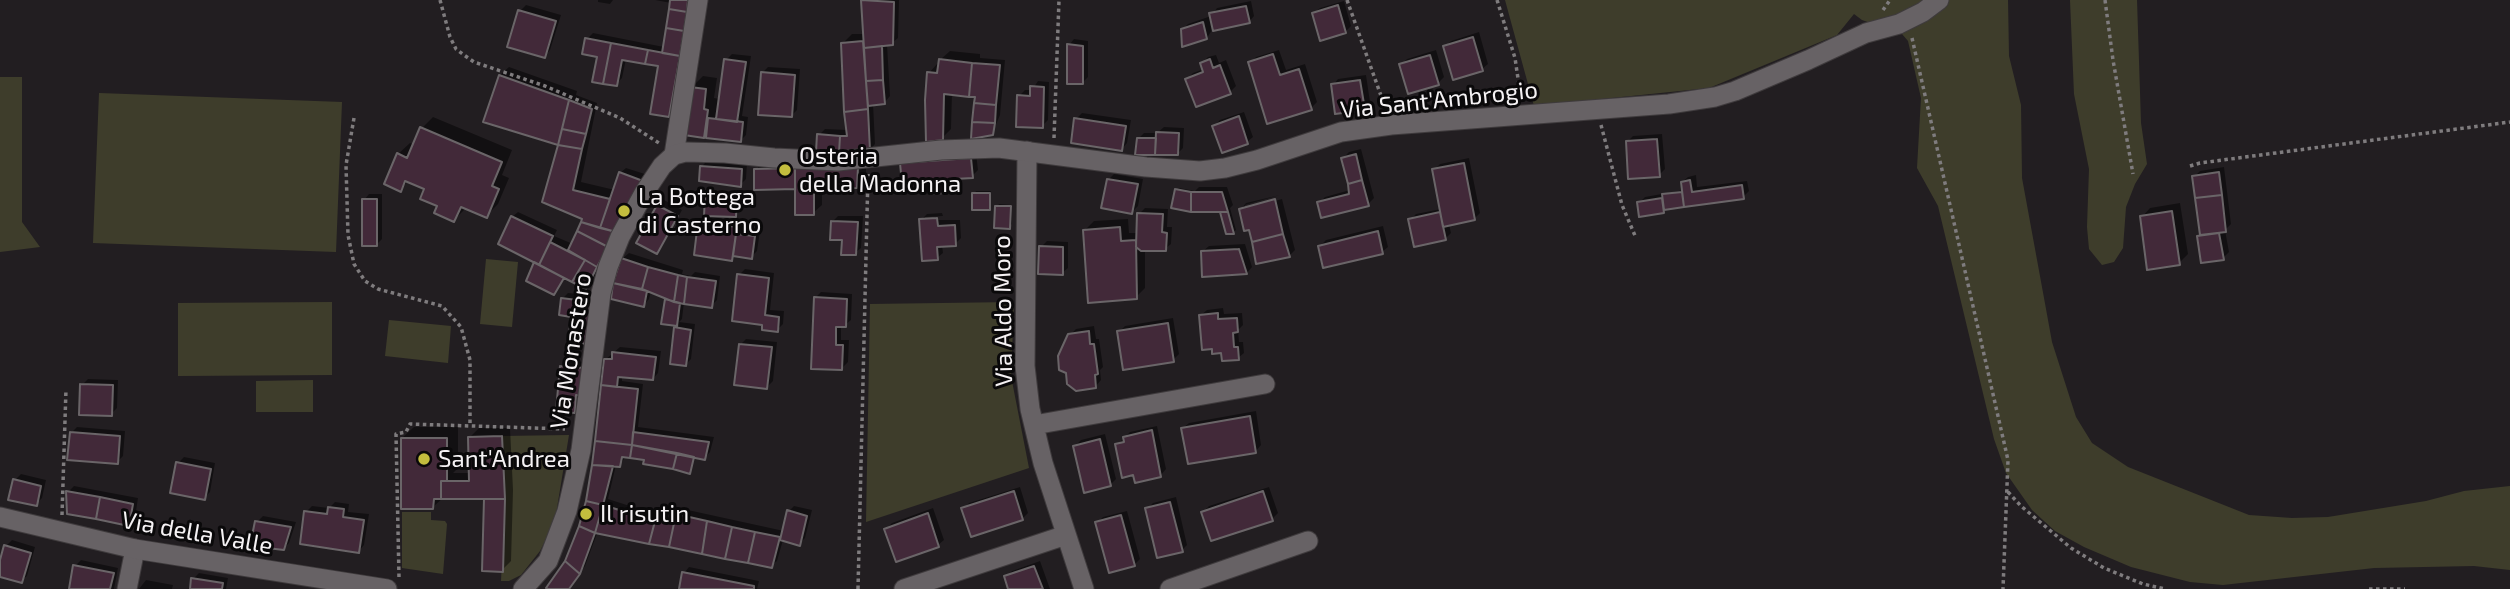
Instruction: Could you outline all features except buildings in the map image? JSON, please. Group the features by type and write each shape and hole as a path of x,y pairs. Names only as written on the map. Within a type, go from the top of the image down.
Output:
{"street":[{"path":"674,155 698,0"},
{"name":"Via Sant'Ambrogio","path":"674,155 685,152 838,161 941,150 999,148 1146,167 1200,171 1225,169 1341,132 1391,125 1669,104 1725,94 1866,33 1899,24 1939,0"},
{"name":"Via Aldo Moro","path":"1027,151 1025,366 1043,463 1084,589"},
{"name":"Via Monastero","path":"523,589 548,561 557,541 575,481 599,304 608,267 620,237 644,193 662,166 674,155"},
{"path":"1034,425 1265,384"},
{"name":"Via della Valle","path":"0,517 135,549 393,582"},
{"path":"904,589 1066,534"},
{"path":"1170,589 1308,541"},
{"path":"127,589 135,549"}],"path":[{"path":"440,0 450,37 456,48 474,62 545,86 620,118 674,155"},
{"path":"1053,154 1059,0"},
{"path":"1348,0 1391,125"},
{"path":"1497,0 1515,58 1523,114"},
{"path":"2105,0 2133,174"},
{"path":"1899,24 1913,39 2008,460 2003,589"},
{"path":"1597,110 1622,205 1636,238"},
{"path":"354,118 346,165 346,197 348,235 354,264 365,281 378,289 442,306 461,327 470,360 470,426"},
{"path":"2190,166 2510,122"},
{"path":"858,589 869,158"},
{"path":"61,531 66,389"},
{"path":"393,582 396,435 406,432 410,424 584,430"},
{"path":"2007,490 2043,526 2071,548 2104,568 2143,584 2165,589"},
{"path":"2369,589 2405,589"}],"shaded area":[{"path":"1505,0 2008,0 2009,56 2021,105 2022,178 2052,342 2076,417 2092,443 2128,467 2249,515 2328,517 2426,501 2464,491 2510,486 2510,570 2474,566 2374,568 2223,585 2190,582 2131,567 2055,531 2032,510 2006,473 1994,439 1938,206 1917,168 1921,98 1908,41 1902,34 1862,20 1854,14 1837,35 1709,88 1534,106"},
{"path":"2070,0 2137,0 2141,123 2147,164 2126,207 2123,248 2114,262 2102,265 2089,249 2089,169 2074,94"},
{"path":"0,77 22,77 22,222 40,247 0,252"},
{"path":"99,93 342,102 336,252 93,243"},
{"path":"486,259 518,262 512,327 480,324"},
{"path":"332,302 332,375 178,376 178,303"},
{"path":"1014,302 1011,376 1029,468 866,522 870,304"},
{"path":"389,320 451,326 448,363 385,356"},
{"path":"313,380 313,412 256,412 256,381"},
{"path":"569,435 556,514 549,533 540,551 521,575 509,581 501,581 505,500 502,436"},
{"path":"402,512 431,512 431,520 445,521 447,524 443,574 402,568"}],"place":[{"name":"Osteria della Madonna","path":"785,170"},
{"name":"La Bottega di Casterno","path":"624,211"},
{"name":"Sant'Andrea","path":"424,459"},
{"name":"Il risutin","path":"586,514"}]}
